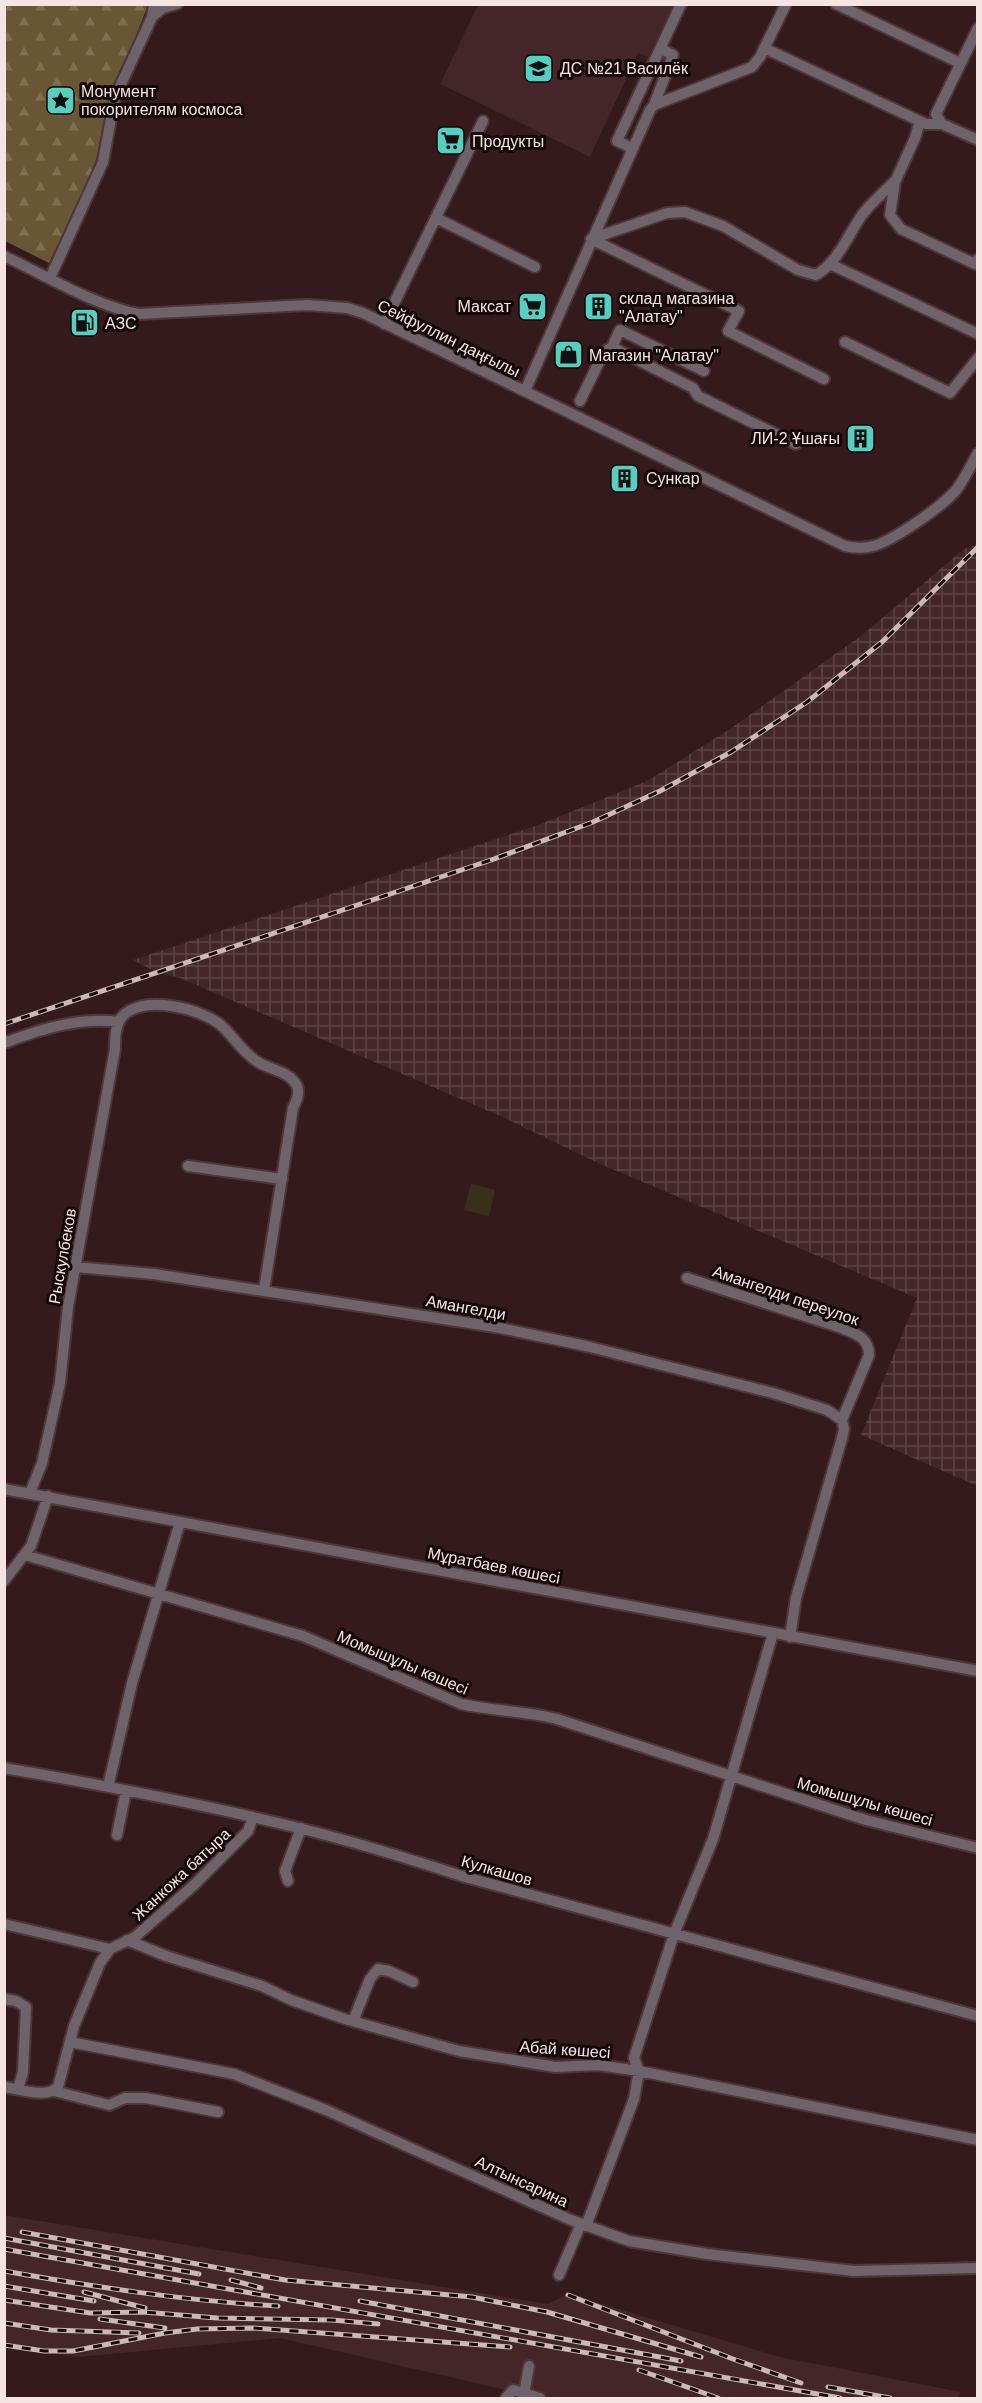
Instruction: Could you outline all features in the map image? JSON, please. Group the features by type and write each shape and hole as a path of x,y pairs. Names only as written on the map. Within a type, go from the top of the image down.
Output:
{"street":[{"path":"50,278 104,162 116,97 152,17 154,4"},
{"path":"152,17 163,8 177,4"},
{"path":"632,148 617,141 681,4"},
{"path":"654,105 748,70 764,48 786,4"},
{"path":"836,4 960,63"},
{"path":"942,124 937,117 937,111 978,28"},
{"path":"764,48 920,121 932,125 942,124 978,140"},
{"path":"525,391 632,148 654,105 673,55 661,49"},
{"path":"384,324 483,121"},
{"path":"920,121 915,138 895,181 890,215 901,229 975,264 978,259"},
{"path":"591,239 667,213 685,212 723,226 807,274 816,275 830,264 864,213 895,181"},
{"path":"436,218 535,267"},
{"path":"591,239 739,311 728,332 824,379"},
{"name":"Сейфуллин даңғылы","path":"4,256 115,308 139,314 330,306 363,313 831,540 857,548 872,547 886,541 948,498 964,478 978,453"},
{"path":"830,264 978,334"},
{"path":"580,401 604,352 612,347 620,330 704,371"},
{"path":"845,342 950,393 978,358"},
{"path":"612,347 693,388 698,396 796,444"},
{"path":"4,1043 39,1030 64,1024 104,1020 119,1022 126,1013 139,1005 149,1004 203,1015 223,1027 252,1059 288,1075 297,1085 298,1090 293,1108 264,1290"},
{"name":"Рыскулбеков","path":"30,1493 42,1463 60,1383 75,1267 119,1022"},
{"path":"188,1166 282,1179"},
{"name":"Амангелди","path":"75,1267 154,1274 495,1327 586,1346 773,1393 827,1410 842,1420"},
{"name":"Амангелди переулок","path":"687,1278 839,1327 862,1337 869,1349 869,1355 842,1420"},
{"path":"790,1636 799,1588 844,1430 842,1420"},
{"name":"Мұратбаев көшесі","path":"4,1489 978,1671"},
{"path":"4,1581 25,1555 37,1531 48,1496"},
{"path":"108,1787 132,1683 180,1522"},
{"name":"Момышұлы көшесі","path":"25,1555 303,1636 461,1704 485,1709 531,1713 557,1719 866,1820 978,1848"},
{"path":"559,2275 584,2225 634,2099 639,2071 634,2058 674,1934 713,1839 773,1633"},
{"name":"Кулкашов","path":"4,1768 108,1787 302,1828 465,1877 978,2016"},
{"path":"117,1835 126,1791"},
{"name":"Жанкожа батыра","path":"110,1949 135,1937 157,1918 231,1849 248,1830 253,1817"},
{"path":"288,1881 285,1871 302,1828"},
{"path":"4,1924 110,1949 100,1962 91,1982 74,2026 60,2083 54,2091"},
{"name":"Абай көшесі","path":"127,1940 166,1956 244,1980 291,2000 353,2021 459,2051 555,2067 598,2065 639,2071 978,2140"},
{"path":"353,2021 370,1978 378,1969 389,1971 413,1982"},
{"path":"4,1999 16,2001 26,2007 24,2072 18,2089"},
{"name":"Алтынсарина","path":"70,2042 234,2074 326,2110 584,2225 629,2241 854,2271 978,2268"},
{"path":"4,2087 43,2093 54,2091 109,2105 125,2098 146,2098 218,2112"},
{"path":"524,2394 529,2366"},
{"path":"506,2398 513,2390 540,2398"}],"shaded area":[{"name":"ДС №21 Василёк","path":"478,4 674,5 648,57 638,53 590,157 440,84"},
{"path":"977,545 977,1486 861,1435 917,1298 598,1163 500,1116 180,978 156,972 133,960 538,825 647,781 730,729 862,635 964,549"},
{"path":"471,1184 495,1190 489,1216 464,1210"},
{"path":"4,2215 548,2304 568,2294 780,2357 961,2392 958,2398 540,2398 280,2338 79,2357 5,2347"}],"green space":[{"path":"4,5 148,5 105,115 94,170 49,263 5,241"}],"railway":[{"path":"4,1024 494,859 593,822 660,791 731,752 807,702 882,642 978,547"},
{"path":"22,2232 285,2280 472,2297 547,2312 701,2357"},
{"path":"4,2238 199,2274"},
{"path":"4,2249 840,2398"},
{"path":"4,2271 141,2293 278,2306"},
{"path":"231,2280 261,2288"},
{"path":"4,2286 94,2301"},
{"path":"84,2292 145,2308"},
{"path":"568,2295 801,2383"},
{"path":"4,2300 90,2313 143,2312 217,2318 332,2320 378,2324"},
{"path":"360,2301 681,2361"},
{"path":"100,2319 165,2328"},
{"path":"4,2323 51,2330 139,2333"},
{"path":"4,2345 44,2351 73,2351 165,2333 197,2329 253,2328 510,2347"},
{"path":"639,2370 718,2398"},
{"path":"828,2387 890,2398"}],"place":[{"name":"ДС №21 Василёк","path":"539,68"},
{"name":"Монумент покорителям космоса","path":"60,100"},
{"name":"Продукты","path":"451,141"},
{"name":"Максат","path":"532,306"},
{"name":"склад магазина \"Алатау\"","path":"598,307"},
{"name":"АЗС","path":"84,323"},
{"name":"Магазин \"Алатау\"","path":"568,355"},
{"name":"ЛИ-2 Ұшағы","path":"861,438"},
{"name":"Сункар","path":"625,478"}]}
